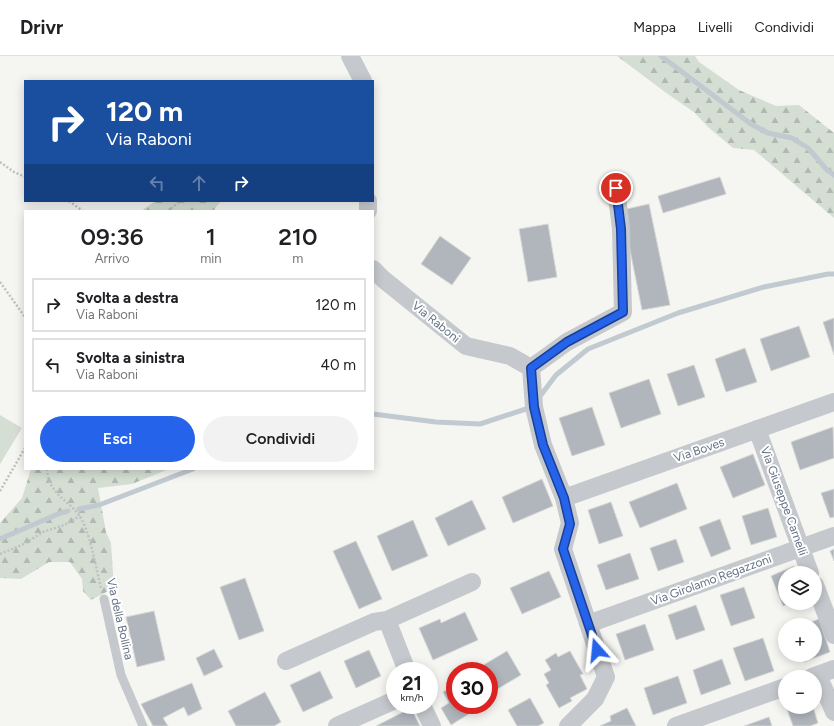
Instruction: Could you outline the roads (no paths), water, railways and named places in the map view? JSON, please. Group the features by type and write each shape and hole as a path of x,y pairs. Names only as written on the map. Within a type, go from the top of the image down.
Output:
{"street":[{"path":"350,56 362,80"},
{"path":"568,726 595,699 606,677 563,549 570,524 564,498 543,445 534,407 531,368 567,342 623,312 621,229 616,188"},
{"name":"Via Raboni","path":"374,270 383,279 466,346 510,356 531,368"},
{"name":"Via Boves","path":"564,498 834,402"},
{"name":"Via Giuseppe Carnelli","path":"757,429 807,566"},
{"name":"Via Girolamo Regazzoni","path":"588,624 834,536"},
{"path":"286,661 374,622 387,620 472,582"},
{"path":"822,603 834,635"},
{"path":"387,620 403,662"},
{"path":"822,677 834,712"},
{"path":"676,726 712,720 778,690"},
{"path":"337,726 386,704"},
{"path":"426,714 432,726"}],"lane":[{"name":"Via della Bollina","path":"104,599 121,675 143,726"}],"waterway":[{"path":"661,56 751,124 768,133 792,138 808,148 827,170 834,175"},
{"path":"538,399 556,375 588,349 678,313 764,287 834,274"},
{"path":"374,414 436,422 480,424 529,408"},
{"path":"79,509 99,505 190,470"},
{"path":"0,539 68,511"}]}
